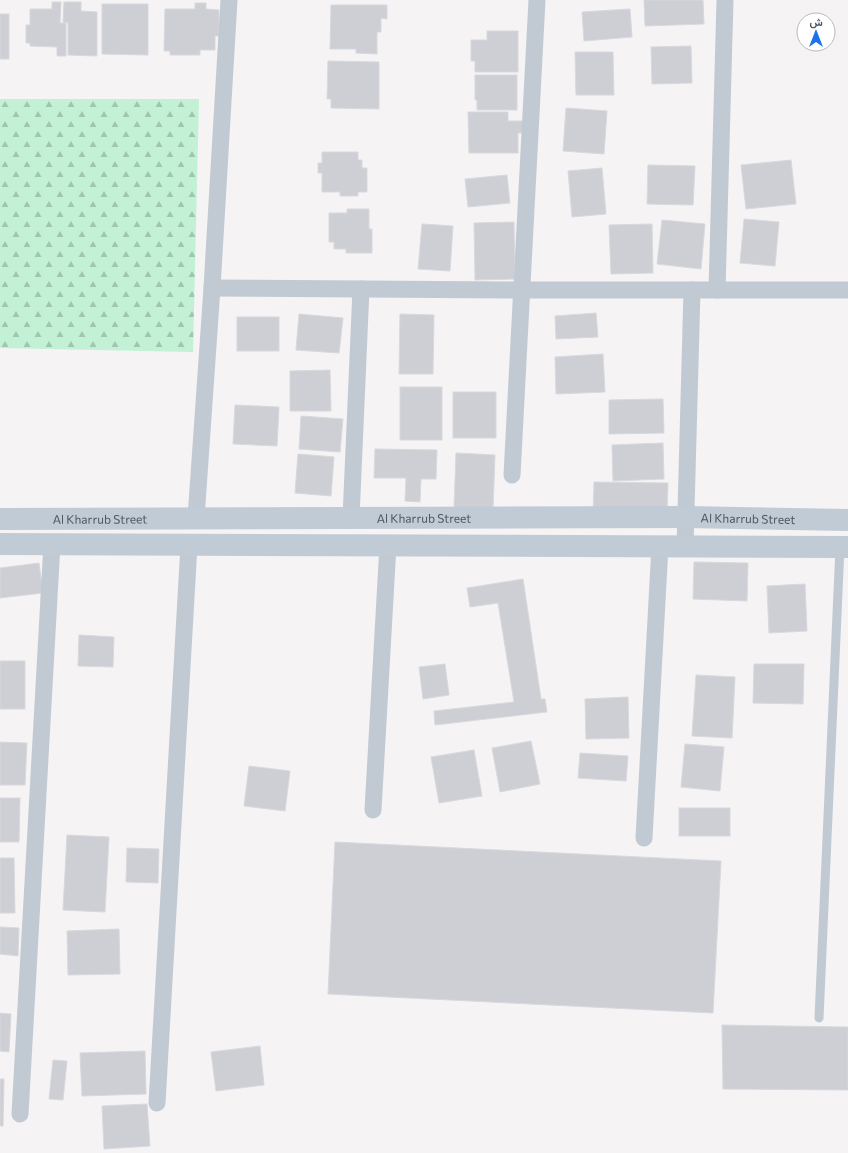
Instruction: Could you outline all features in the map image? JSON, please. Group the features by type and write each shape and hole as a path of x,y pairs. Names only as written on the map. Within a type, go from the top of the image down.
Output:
{"main road":[{"name":"Al Kharrub Street","path":"0,518 686,517 848,520"},
{"path":"0,544 844,547"}],"street":[{"path":"196,518 212,288 229,0"},
{"path":"512,475 538,0"},
{"path":"717,290 725,0"},
{"path":"212,288 848,290"},
{"path":"351,518 361,289"},
{"path":"685,547 692,290"},
{"path":"20,1114 52,544"},
{"path":"157,1103 189,545"},
{"path":"373,810 388,545"},
{"path":"644,838 660,546"}],"lane":[{"path":"819,1018 844,547"}],"green space":[{"path":"0,99 199,99 193,352 0,348"}],"building":[{"path":"644,0 703,0 704,24 645,26"},
{"path":"52,2 61,2 60,23 66,23 66,56 57,56 57,47 30,46 30,43 26,43 26,25 30,25 30,9 52,9"},
{"path":"64,2 81,2 81,11 97,12 97,56 68,55 68,23 63,22"},
{"path":"195,3 206,3 206,9 219,10 219,36 215,36 215,50 200,50 200,55 170,55 170,51 164,51 165,9 195,9"},
{"path":"102,4 148,4 148,55 102,54"},
{"path":"331,5 387,5 387,19 381,18 381,32 377,32 377,54 356,53 356,49 330,49"},
{"path":"630,9 632,37 584,41 582,12"},
{"path":"0,14 9,14 9,59 0,59"},
{"path":"487,31 518,31 518,72 475,72 475,61 471,61 471,40 487,40"},
{"path":"691,46 692,83 652,84 651,47"},
{"path":"575,52 613,52 614,95 576,95"},
{"path":"328,61 379,62 379,109 331,108 331,99 327,99"},
{"path":"475,75 517,75 517,110 477,110 477,100 475,100"},
{"path":"566,108 607,111 604,154 563,151"},
{"path":"468,112 508,112 508,121 528,121 528,133 518,133 518,153 469,153"},
{"path":"322,152 358,152 358,160 362,160 362,168 367,168 367,192 358,192 358,196 340,196 340,192 322,192 322,173 318,173 318,163 322,163"},
{"path":"791,160 796,204 746,209 741,165"},
{"path":"648,165 695,166 693,205 647,204"},
{"path":"602,168 606,214 572,217 568,171"},
{"path":"507,175 510,203 468,207 465,179"},
{"path":"347,209 369,209 369,229 372,229 372,253 346,253 346,249 334,249 334,242 329,242 329,213 347,213"},
{"path":"744,219 779,222 775,266 740,263"},
{"path":"662,220 705,224 701,269 657,264"},
{"path":"514,222 515,279 475,280 474,223"},
{"path":"422,224 453,226 450,271 418,269"},
{"path":"652,224 653,273 611,274 609,225"},
{"path":"596,313 598,337 556,339 555,316"},
{"path":"299,314 343,318 339,353 296,350"},
{"path":"400,314 434,315 433,374 399,374"},
{"path":"237,317 279,317 279,351 237,351"},
{"path":"603,354 605,392 556,394 555,357"},
{"path":"330,370 331,411 290,411 290,371"},
{"path":"400,387 442,387 442,440 400,440"},
{"path":"453,392 496,392 496,438 453,438"},
{"path":"663,399 664,433 609,434 609,400"},
{"path":"235,405 279,407 277,446 233,444"},
{"path":"301,416 343,419 340,452 299,449"},
{"path":"663,443 664,479 613,481 612,445"},
{"path":"375,449 437,450 436,479 421,479 420,502 405,501 406,478 374,478"},
{"path":"456,453 495,455 493,510 454,508"},
{"path":"298,454 334,457 331,496 295,493"},
{"path":"594,482 668,483 667,515 593,514"},
{"path":"694,562 748,563 747,601 693,599"},
{"path":"39,563 43,593 0,598 0,568"},
{"path":"523,579 541,699 545,699 547,712 435,725 434,711 514,702 498,603 470,607 467,588"},
{"path":"805,584 807,631 769,633 767,586"},
{"path":"79,635 114,637 113,667 78,666"},
{"path":"0,661 25,661 25,709 0,709"},
{"path":"445,664 449,695 423,699 419,667"},
{"path":"754,664 804,664 803,704 753,703"},
{"path":"696,675 735,677 732,738 692,736"},
{"path":"628,697 629,738 586,739 585,699"},
{"path":"531,741 540,784 500,792 492,748"},
{"path":"0,742 27,743 25,785 0,785"},
{"path":"685,744 724,747 720,791 681,787"},
{"path":"474,750 482,796 439,803 431,757"},
{"path":"580,753 628,756 626,781 578,778"},
{"path":"249,766 290,771 285,811 244,806"},
{"path":"0,798 20,798 19,842 0,842"},
{"path":"679,808 730,808 730,836 679,836"},
{"path":"67,835 109,837 105,912 63,910"},
{"path":"335,842 721,861 713,1013 328,994"},
{"path":"127,848 159,849 158,883 126,882"},
{"path":"0,858 14,858 15,913 0,913"},
{"path":"0,927 19,928 18,956 0,954"},
{"path":"119,929 120,974 68,975 67,931"},
{"path":"0,1013 11,1014 9,1052 0,1051"},
{"path":"722,1025 848,1027 848,1090 723,1089"},
{"path":"260,1046 264,1085 216,1091 211,1052"},
{"path":"145,1051 146,1094 82,1096 80,1053"},
{"path":"53,1060 67,1061 63,1100 49,1099"},
{"path":"0,1079 4,1079 3,1126 0,1126"},
{"path":"147,1104 150,1146 104,1149 102,1106"}]}
